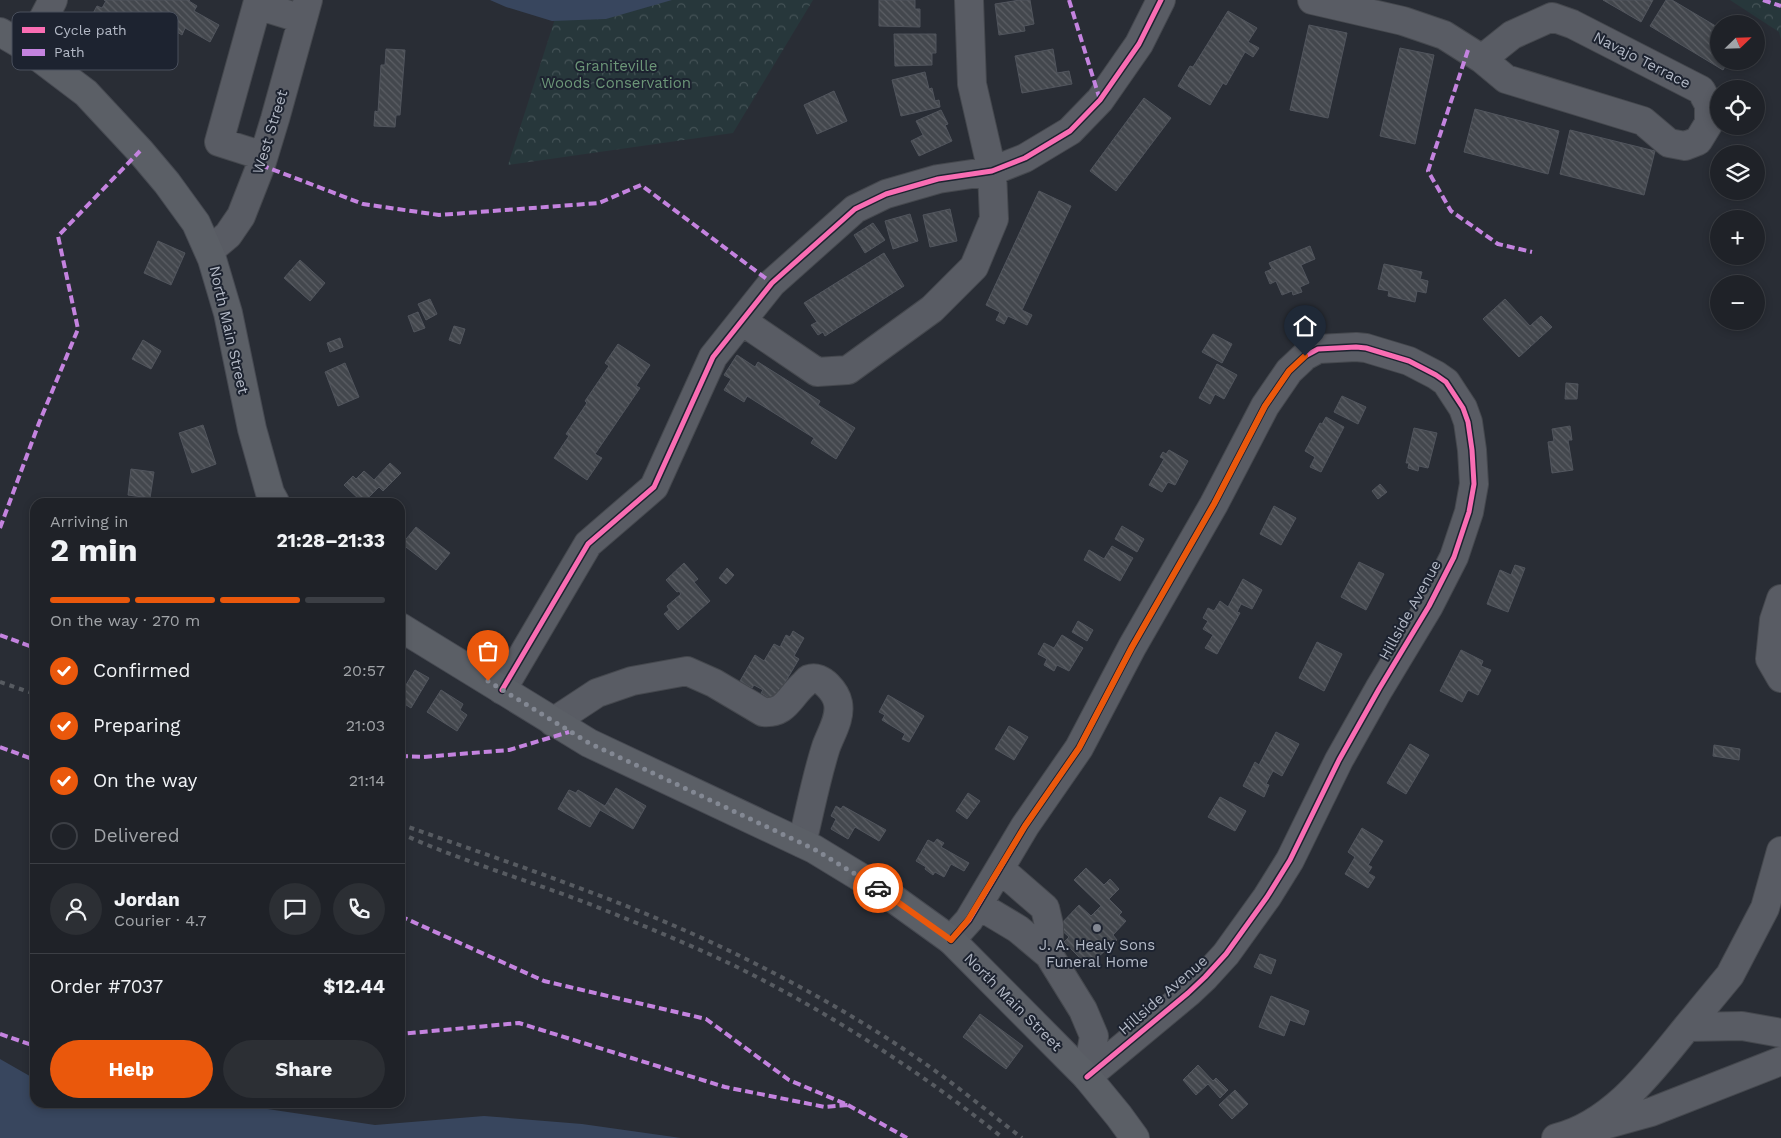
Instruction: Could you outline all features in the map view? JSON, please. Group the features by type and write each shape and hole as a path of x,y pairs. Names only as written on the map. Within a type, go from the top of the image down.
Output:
{"main road":[{"name":"North Main Street","path":"0,32 12,39"},
{"name":"North Main Street","path":"56,70 86,93 140,150 196,223 209,251 228,313 252,429 273,498"},
{"name":"North Main Street","path":"405,631 446,654 589,743 814,849 883,891 951,940 1087,1077 1135,1138"}],"street":[{"path":"46,12 52,0"},
{"path":"742,321 817,372 848,370 932,309 974,267 994,219 992,171 972,84 968,0"},
{"path":"502,690 588,544 654,486 713,357 772,283 855,209 886,194 930,181 992,171 1025,158 1070,131 1100,100 1134,52 1161,0"},
{"name":"Navajo Terrace","path":"1312,0 1413,12 1444,35 1482,59 1506,79 1643,121 1669,143 1685,146 1698,141 1709,123 1709,105 1701,90 1572,24 1552,17 1512,35 1482,59"},
{"path":"264,156 219,142 250,3 305,10"},
{"name":"West Street","path":"209,251 228,235 241,216 264,156 305,10"},
{"name":"Hillside Avenue","path":"951,940 968,920 1025,826 1079,748 1132,647 1214,504 1265,406 1289,371 1305,356 1318,349 1366,348 1409,361 1446,382 1463,408 1468,422 1474,484 1469,512 1454,557 1429,606 1378,689 1339,760 1290,860 1267,897 1226,954 1200,983 1087,1077"},
{"path":"1781,599 1774,620 1770,659 1781,678"},
{"path":"553,722 597,693 632,681 666,674 687,671 714,683 763,712 772,713 782,709 799,688 810,679 819,678 829,686 838,703 837,718 826,748 802,843"},
{"path":"1563,1136 1591,1123 1617,1105 1649,1073 1730,975 1765,908 1781,851"},
{"path":"1000,869 1045,908 1049,925 1049,955"},
{"path":"978,905 1018,929 1049,955 1083,1010 1094,1036 1087,1077"},
{"path":"1687,1027 1742,1026 1781,1033"},
{"path":"1563,1136 1651,1112 1781,1061"}],"green space":[{"name":"Graniteville Woods Conservation","path":"561,0 813,0 733,133 508,165"},
{"path":"1730,0 1781,0 1781,40 1779,32 1765,23 1765,15 1753,15"}],"water":[{"path":"490,0 672,0 606,19 552,21"},
{"path":"0,1059 30,1076 30,1108 260,1108 375,1125 484,1116 582,1124 681,1138 0,1138"}],"building":[{"path":"104,0 190,0 197,6 194,11 219,25 210,42 185,28 182,35 178,33 178,12 94,12 97,6 102,8 106,1"},
{"path":"879,0 915,0 915,9 920,9 920,27 879,26"},
{"path":"1030,0 1034,24 1024,26 1025,31 999,35 995,4"},
{"path":"1603,0 1653,0 1641,22"},
{"path":"1666,0 1672,0 1710,23 1710,62 1650,26"},
{"path":"1228,11 1257,28 1248,42 1259,48 1253,57 1245,52 1226,85 1223,83 1210,105 1178,86 1190,66 1193,67"},
{"path":"1309,25 1347,33 1328,118 1290,110"},
{"path":"894,34 936,34 936,53 932,53 932,65 895,66"},
{"path":"1400,48 1434,55 1415,144 1380,136"},
{"path":"386,49 405,50 400,115 396,115 395,127 374,126 375,111 378,112 381,65 385,65"},
{"path":"1053,49 1057,73 1069,71 1072,84 1022,93 1015,56"},
{"path":"925,72 929,89 932,88 935,101 939,100 940,107 901,116 892,80"},
{"path":"834,91 847,121 817,134 804,105"},
{"path":"1144,98 1171,118 1116,191 1090,171"},
{"path":"1475,109 1559,131 1548,174 1464,152"},
{"path":"941,110 948,124 945,125 952,141 919,156 911,141 923,135 916,121"},
{"path":"1570,130 1655,151 1644,195 1560,174"},
{"path":"1039,191 1071,206 1022,310 1032,315 1027,325 1008,316 1004,324 996,320 1000,312 986,305"},
{"path":"950,209 957,241 930,247 923,215"},
{"path":"910,214 918,241 893,249 885,221"},
{"path":"873,223 885,240 865,253 854,235"},
{"path":"158,241 185,253 171,285 144,273"},
{"path":"1310,246 1315,259 1301,265 1309,283 1300,287 1302,292 1293,295 1292,291 1282,295 1276,281 1270,284 1265,272 1272,269 1269,263"},
{"path":"884,253 904,286 825,336 823,332 818,335 811,325 817,322 804,303"},
{"path":"300,260 325,283 310,301 284,278"},
{"path":"1384,264 1422,272 1420,279 1428,281 1426,293 1417,291 1415,302 1388,296 1389,291 1378,289"},
{"path":"430,299 437,314 426,320 418,304"},
{"path":"1505,299 1530,326 1541,316 1552,327 1519,357 1483,319"},
{"path":"418,312 425,328 414,332 408,316"},
{"path":"454,326 465,329 460,344 449,340"},
{"path":"1213,334 1232,344 1222,363 1202,352"},
{"path":"340,338 343,347 330,352 327,343"},
{"path":"143,340 161,351 151,369 132,359"},
{"path":"618,344 650,365 636,386 640,388 595,454 602,458 587,480 554,458 569,436 566,434 587,403 585,401 609,366 605,363"},
{"path":"737,355 755,367 758,362 820,401 818,405 855,428 836,459 811,443 814,438 747,396 744,402 724,390 731,379 724,375"},
{"path":"345,363 359,397 338,406 325,372"},
{"path":"1217,364 1237,375 1224,399 1215,394 1210,404 1199,398"},
{"path":"1566,383 1578,384 1577,399 1565,399"},
{"path":"1342,396 1366,407 1358,424 1334,412"},
{"path":"1326,417 1344,427 1321,472 1310,467 1315,457 1305,451 1320,423 1322,424"},
{"path":"203,425 216,464 192,473 179,433"},
{"path":"1570,426 1572,440 1568,440 1573,470 1552,473 1548,442 1554,441 1552,429"},
{"path":"1414,428 1437,433 1428,468 1419,466 1418,471 1408,468 1409,463 1406,463"},
{"path":"1169,450 1188,461 1175,485 1168,482 1162,492 1149,485 1164,459 1160,457 1163,452 1166,454"},
{"path":"390,463 401,473 383,491 379,487 368,498 358,498 344,485 353,476 356,479 364,471 374,480"},
{"path":"131,469 154,472 150,498 128,495"},
{"path":"1380,484 1387,492 1378,499 1372,491"},
{"path":"1274,506 1296,518 1281,545 1260,534"},
{"path":"1122,526 1144,539 1137,552 1115,539"},
{"path":"416,527 450,553 436,570 405,546 405,540"},
{"path":"1112,546 1133,558 1120,581 1084,560 1089,550 1104,559"},
{"path":"1359,562 1384,574 1366,610 1341,597"},
{"path":"684,563 698,579 694,582 710,601 678,630 664,614 669,610 667,606 681,594 666,580"},
{"path":"1515,565 1525,568 1508,612 1487,604 1500,570 1511,575"},
{"path":"727,568 734,575 726,584 719,578"},
{"path":"1243,579 1262,590 1252,609 1241,604 1237,612 1240,613 1217,654 1205,648 1213,635 1203,629 1208,621 1203,618 1208,608 1214,611 1220,601 1228,607"},
{"path":"1078,621 1093,630 1087,641 1072,632"},
{"path":"793,631 804,638 794,656 799,659 774,701 761,693 763,690 754,685 752,688 740,681 755,655 764,661 774,644 780,647 786,635 790,637"},
{"path":"1062,635 1083,648 1069,671 1057,665 1054,671 1044,665 1047,659 1038,654 1044,643 1054,648"},
{"path":"1317,642 1342,654 1324,691 1299,678"},
{"path":"1461,650 1483,661 1481,666 1491,670 1478,695 1468,690 1462,702 1440,691"},
{"path":"415,670 429,678 411,708 405,704 405,687"},
{"path":"441,690 463,704 460,710 467,715 457,731 427,712"},
{"path":"888,695 924,716 909,742 902,739 905,734 882,720 885,715 879,712"},
{"path":"1009,726 1028,737 1014,760 995,749"},
{"path":"1276,732 1299,744 1282,776 1273,771 1266,784 1269,785 1264,797 1243,786 1255,762 1259,765"},
{"path":"1410,744 1429,755 1406,794 1387,783"},
{"path":"1714,745 1740,749 1739,760 1713,756"},
{"path":"616,788 646,806 633,829 600,810 590,827 558,809 569,790 576,793 578,790 605,806"},
{"path":"968,793 980,801 967,819 956,811"},
{"path":"1220,797 1246,811 1235,831 1208,817"},
{"path":"836,806 841,809 843,806 886,830 879,841 855,827 848,839 831,829 836,819 831,816"},
{"path":"1362,828 1383,841 1368,865 1372,867 1368,873 1375,877 1368,888 1345,874 1355,857 1348,852"},
{"path":"937,839 944,843 941,847 969,863 964,871 951,864 944,877 935,872 933,875 925,869 926,867 916,861 928,840 934,843"},
{"path":"1086,868 1104,885 1110,879 1119,889 1109,899 1122,912 1119,915 1126,921 1113,935 1117,940 1097,958 1088,962 1081,959 1064,942 1069,937 1058,927 1079,905 1091,916 1101,906 1074,880"},
{"path":"1260,954 1276,960 1271,974 1254,967"},
{"path":"1271,996 1309,1011 1304,1025 1290,1020 1284,1036 1259,1027"},
{"path":"980,1014 1023,1046 1006,1069 963,1037"},
{"path":"1198,1065 1213,1081 1216,1078 1228,1090 1220,1098 1208,1084 1196,1095 1183,1080"},
{"path":"1235,1090 1248,1104 1232,1119 1219,1105"}],"railway":[{"path":"0,682 30,692"},
{"path":"405,826 530,870 659,919 768,970 819,997 893,1042 941,1075 1022,1138"},
{"path":"405,835 450,854 602,909 737,967 807,1004 875,1045 940,1090 1003,1138"}],"marked path":[{"path":"1069,0 1100,100"},
{"path":"1763,0 1781,6"},
{"path":"1468,50 1428,171 1451,211 1498,244 1532,252"},
{"path":"0,528 39,423 78,329 58,236 140,151"},
{"path":"261,165 363,204 439,215 599,203 641,185 772,283"},
{"path":"0,635 30,646"},
{"path":"405,756 423,757 509,750 569,732"},
{"path":"0,747 30,758"},
{"path":"405,918 544,981 706,1019 789,1080 848,1105 825,1107 725,1087 519,1023 405,1034"},
{"path":"0,1034 30,1044"},
{"path":"848,1105 907,1138"}],"cycle path":[{"path":"502,690 588,544 654,487 713,357 772,283 855,209 886,194 938,179 992,171 1025,158 1070,131 1100,100 1139,44 1161,0"},
{"path":"951,940 969,920 1025,826 1079,748 1132,647 1214,504 1265,406 1289,371 1305,356 1318,349 1356,347 1366,348 1409,361 1446,382 1463,408 1468,422 1474,484 1469,512 1454,557 1429,606 1339,760 1290,860 1267,897 1226,954 1188,993 1087,1077"}],"way so far":[{"path":"488,681 589,743 814,849 878,888"}],"place":[{"name":"J. A. Healy Sons Funeral Home","path":"1097,928"}],"route":[{"path":"878,888 951,940 953,939 968,920 1025,826 1079,748 1132,647 1214,504 1265,406 1289,371 1305,356"}]}
